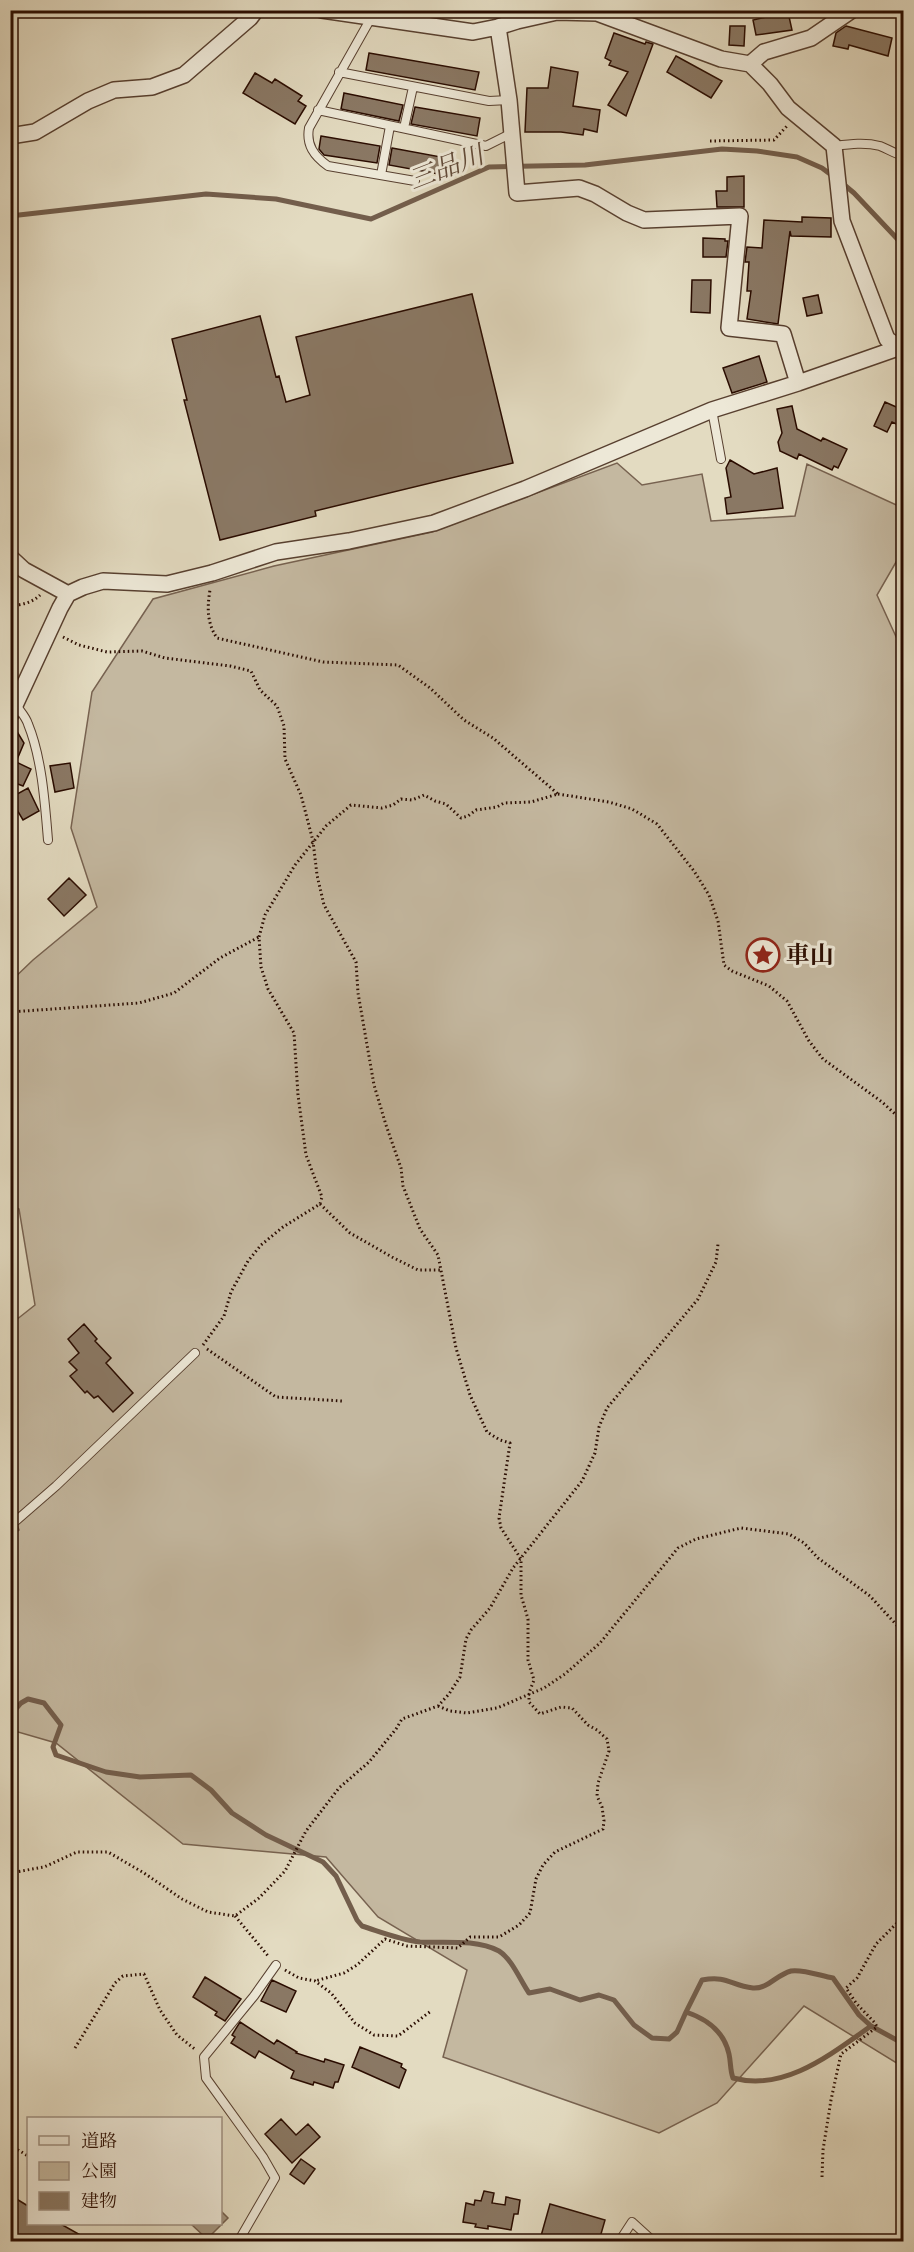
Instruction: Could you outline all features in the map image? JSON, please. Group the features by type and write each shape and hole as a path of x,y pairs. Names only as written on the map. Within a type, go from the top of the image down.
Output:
{"street":[{"path":"10,136 35,132 88,101 114,90 152,87 184,75 250,18 256,10"},
{"path":"322,10 371,18 389,16 473,32 498,27 514,16 557,12 597,12 721,59 750,64 796,116 834,146 842,221 887,339 901,350"},
{"path":"750,64 764,52 811,38 852,10"},
{"path":"498,27 509,100 517,193 579,188 644,220 740,216 729,328 783,334 798,383"},
{"path":"13,710 68,594 83,587 103,581 167,584 212,573 276,552 349,541 434,523 525,489 712,410 901,350"},
{"path":"10,557 24,570 68,594"}],"lane":[{"path":"371,18 318,110 309,128 307,140 318,159 328,166 415,181"},
{"path":"339,72 489,101 509,100"},
{"path":"404,128 413,87"},
{"path":"318,110 486,146 512,133"},
{"path":"381,175 390,126"},
{"path":"834,146 853,143 870,144 903,156"},
{"path":"712,410 721,459"},
{"path":"13,710 28,723 42,784 48,840"},
{"path":"10,1527 195,1353"},
{"path":"238,2241 275,2178 263,2157 206,2078 204,2057 276,1965"},
{"path":"620,2241 632,2222 654,2241"}],"path":[{"path":"710,141 774,140 796,116"},
{"path":"212,573 208,603 210,627 217,638 323,662 398,665 430,688 464,720 493,738 558,794"},
{"path":"10,606 20,605 36,598 49,585"},
{"path":"10,1873 44,1867 77,1852 108,1852 182,1899 208,1912 235,1916 276,1965 299,1978 315,1981 344,1973 357,1965 385,1940 417,1947 458,1948 470,1936 499,1937 519,1925 530,1913 536,1879 543,1865 555,1852 603,1829 602,1807 597,1796 598,1783 609,1751 607,1738 588,1725 572,1708 561,1707 540,1714 529,1702 529,1693 534,1680 528,1660 528,1619 521,1595 521,1559 501,1527 499,1518 510,1443 487,1432 470,1395 456,1348 438,1255 420,1229 403,1186 401,1168 374,1085 358,993 356,962 324,905 317,875 313,841 301,795 285,759 284,726 278,706 260,690 251,671 230,666 165,658 142,651 107,652 79,645 50,630"},
{"path":"342,1401 276,1397 203,1346 224,1316 231,1292 248,1261 261,1245 283,1227 320,1204 322,1197 306,1155 301,1127 294,1033 268,989 261,967 259,937 265,915 295,865 326,826 351,805 382,808 393,805 401,799 412,800 424,795 446,804 461,818 476,810 497,807 504,803 531,802 558,794 609,802 632,809 657,824 694,871 709,895 718,921 724,964 732,971 769,986 787,1001 809,1041 823,1059 882,1102 903,1122"},
{"path":"10,1012 139,1003 174,993 220,958 259,937"},
{"path":"320,1204 350,1233 392,1257 418,1270 441,1270"},
{"path":"235,1916 259,1898 285,1871 306,1831 339,1788 369,1762 396,1730 402,1719 438,1706 449,1694 460,1677 466,1639 471,1630 490,1608 513,1568 582,1481 595,1452 599,1427 607,1408 698,1299 716,1262 718,1245"},
{"path":"438,1706 450,1711 467,1713 497,1708 544,1688 565,1674 600,1643 678,1548 696,1539 741,1528 789,1534 804,1543 818,1558 870,1596 903,1633"},
{"path":"822,2177 823,2150 831,2100 842,2054 877,2027 846,1988 856,1978 876,1944 903,1916"},
{"path":"75,2048 115,1983 123,1976 144,1974 160,2010 177,2035 204,2057"},
{"path":"315,1981 331,1993 355,2023 374,2035 398,2036 430,2011"},
{"path":"10,2145 27,2155"}],"green space":[{"path":"617,463 642,485 702,474 711,521 795,516 807,464 903,508 903,550 877,595 898,641 904,643 903,2067 804,2006 717,2103 659,2133 443,2057 467,1970 378,1917 326,1857 183,1844 56,1743 11,1730 10,1537 19,1530 10,1505 11,1324 35,1305 19,1209 11,1205 10,982 97,907 71,828 92,692 153,599 274,566 432,532"}],"shaded area":[{"path":"222,2212 228,2218 222,2224"},
{"path":"192,2225 221,2225 207,2239"}],"building":[{"path":"788,12 792,30 756,35 753,20"},
{"path":"730,26 745,26 744,46 729,45"},
{"path":"846,26 892,38 888,56 849,45 848,49 833,46 836,33"},
{"path":"614,33 645,44 646,42 653,44 626,116 608,105 628,72 609,65 611,61 605,58"},
{"path":"369,53 479,72 475,90 366,70"},
{"path":"676,56 722,81 711,98 667,72"},
{"path":"551,67 578,72 573,106 600,110 597,132 584,129 583,135 561,132 525,132 527,88 548,88"},
{"path":"255,73 272,83 275,79 302,96 298,101 306,106 295,124 243,93"},
{"path":"344,93 403,105 399,121 341,109"},
{"path":"415,107 480,118 477,136 411,124"},
{"path":"321,136 380,146 377,163 324,155 319,149"},
{"path":"392,148 441,157 438,174 389,165"},
{"path":"744,176 744,207 717,207 716,191 727,191 727,177"},
{"path":"802,217 831,218 831,237 791,236 790,231 778,324 747,319 751,291 747,291 749,262 745,262 747,247 762,248 764,220 802,222"},
{"path":"703,238 728,241 726,257 703,257"},
{"path":"692,280 711,280 710,313 691,312"},
{"path":"472,294 513,463 315,511 316,516 220,540 184,400 187,400 172,339 260,316 276,377 279,376 286,402 310,395 296,337"},
{"path":"818,295 822,313 807,316 803,298"},
{"path":"759,356 767,382 732,393 723,368"},
{"path":"885,402 903,410 903,427 892,422 887,432 874,426"},
{"path":"792,406 797,429 821,441 823,438 847,449 838,468 834,466 832,470 799,454 797,459 780,451 778,442 782,433 777,409"},
{"path":"730,460 754,474 777,468 783,508 727,514 725,498 731,497 726,468"},
{"path":"13,725 24,743 16,762 31,769 23,786 10,781 10,726"},
{"path":"70,763 74,788 55,792 50,766"},
{"path":"28,788 39,811 23,820 10,798"},
{"path":"69,878 86,895 64,916 48,899"},
{"path":"84,1324 97,1339 95,1341 111,1358 106,1363 133,1393 113,1412 98,1396 94,1398 87,1391 85,1393 70,1376 77,1370 69,1362 79,1353 68,1339"},
{"path":"205,1977 241,1999 225,2021 215,2015 217,2012 193,1997"},
{"path":"272,1980 296,1991 286,2012 261,2001"},
{"path":"240,2022 274,2044 277,2040 296,2053 324,2062 325,2059 344,2065 338,2082 335,2082 333,2088 314,2082 313,2085 291,2078 294,2071 259,2051 255,2058 231,2043 235,2037 232,2035"},
{"path":"360,2047 402,2064 401,2067 406,2070 399,2088 352,2067"},
{"path":"281,2119 296,2135 308,2124 320,2137 292,2163 265,2134"},
{"path":"301,2159 315,2169 304,2184 290,2174"},
{"path":"484,2191 494,2193 492,2203 505,2205 506,2197 520,2200 518,2214 514,2214 511,2230 488,2226 488,2229 475,2227 476,2224 463,2222 466,2203 474,2205 475,2200 481,2201"},
{"path":"10,2195 27,2205 27,2225 63,2225 91,2241 28,2241 10,2232"},
{"path":"550,2204 605,2220 599,2241 560,2241 541,2236"}],"waterway":[{"name":"三品川","path":"10,216 206,194 276,199 371,219 489,167 585,165 722,149 797,157 822,168 834,177"},
{"name":"三品川","path":"842,183 904,246"},
{"path":"10,1716 21,1703 28,1699 44,1703 61,1725 53,1747 56,1755 106,1772 140,1777 191,1775 211,1790 232,1813 266,1835 323,1862 336,1876 362,1926 413,1941 470,1943 490,1947 508,1959 529,1993 550,1989 580,2000 599,1995 614,2000 634,2025 652,2038 669,2039 677,2032 686,2012 701,2018 719,2032 727,2046 733,2078 752,2081 771,2080 789,2075 840,2048 871,2026 904,2044"},
{"path":"686,2012 702,1980 718,1979 758,1988 791,1971 801,1971 833,1978 859,2015 871,2026"}],"place":[{"name":"車山","path":"763,955"}]}
